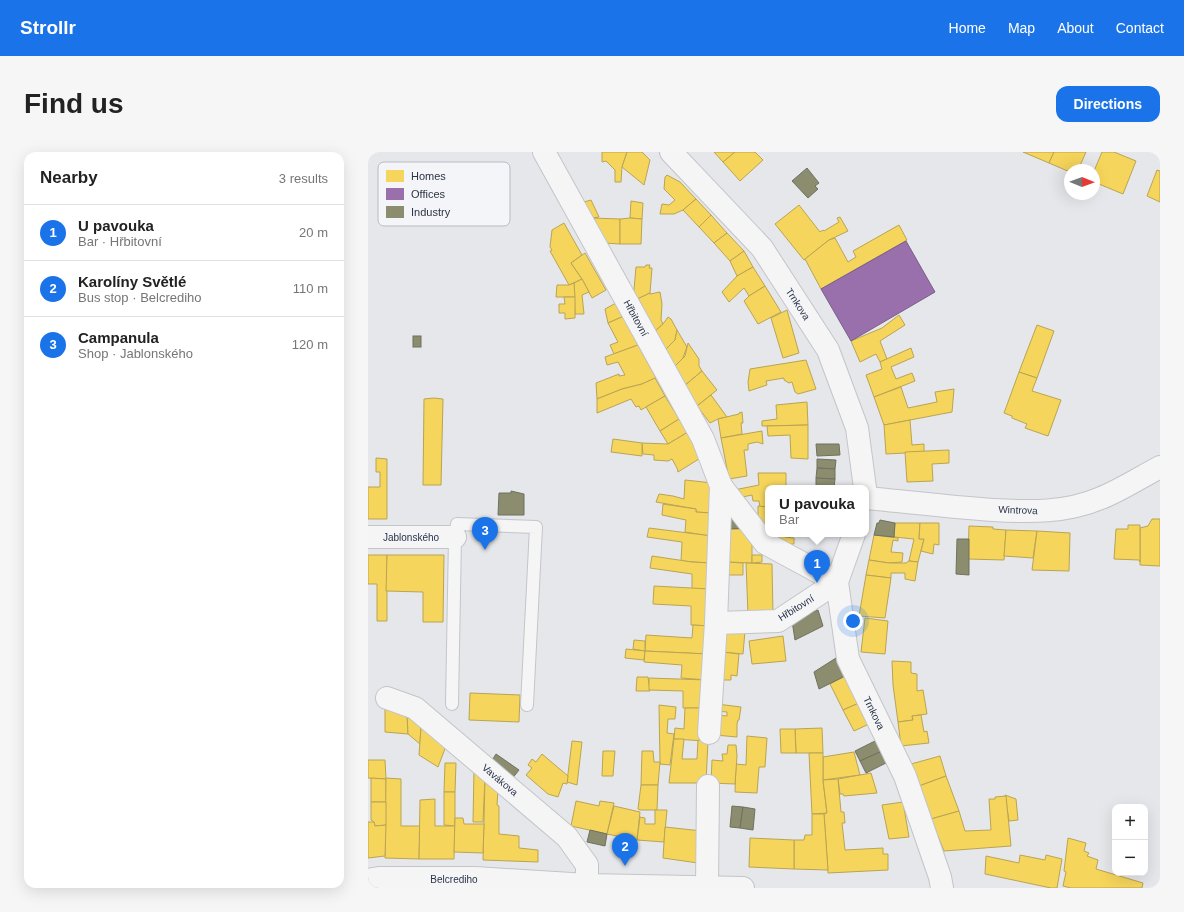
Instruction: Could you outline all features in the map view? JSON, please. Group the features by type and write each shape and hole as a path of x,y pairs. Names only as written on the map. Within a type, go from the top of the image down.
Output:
{"street":[{"name":"Hřbitovní","path":"544,152 703,439 721,486 765,543 837,582 778,621 716,623"},
{"name":"Trnkova","path":"671,152 762,248 828,350 857,428 865,485"},
{"name":"Wintrova","path":"869,498 958,508 1034,512 1050,511 1071,507 1101,498 1160,467"},
{"name":"Hřbitovní","path":"709,733 716,623 721,486"},
{"name":"Jablonského","path":"368,538 455,537"},
{"name":"Trnkova","path":"853,537 837,582 848,659 905,776 940,877 942,888"},
{"name":"Vavákova","path":"387,698 415,708 567,837 587,865 587,884"},
{"path":"707,887 708,786"},
{"name":"Belcrediho","path":"368,880 379,878 475,883 743,888"}],"lane":[{"path":"452,704 455,537 457,524 536,527 527,705"}],"building: Homes":[{"path":"602,152 627,152 622,167 621,182 615,182 615,170 606,161 602,162"},
{"path":"627,152 642,152 650,160 644,185 622,167"},
{"path":"714,152 735,152 723,162"},
{"path":"735,152 755,152 763,160 740,181 723,162"},
{"path":"1023,152 1054,152 1049,163"},
{"path":"1054,152 1086,152 1081,164 1064,164 1064,169 1049,163"},
{"path":"1102,152 1114,152 1136,161 1123,194 1100,184 1100,164 1097,164"},
{"path":"1157,170 1160,171 1160,202 1147,196"},
{"path":"667,175 680,182 696,199 683,210 674,214 660,214 662,204 669,205 675,200 664,189 665,177"},
{"path":"696,199 711,215 699,227 683,210"},
{"path":"591,200 599,217 592,218 584,202"},
{"path":"631,201 643,203 642,219 630,218"},
{"path":"799,205 820,232 839,222 837,218 840,217 848,231 829,240 804,260 775,224"},
{"path":"711,215 727,233 714,243 699,227"},
{"path":"592,218 620,219 620,244 604,243"},
{"path":"620,219 642,219 641,244 620,244"},
{"path":"564,223 582,255 571,263 582,279 569,285 550,251 552,250 550,247 552,230"},
{"path":"899,225 907,240 821,289 805,259 829,240 835,238 848,262 856,257 853,251"},
{"path":"727,233 744,251 730,261 714,243"},
{"path":"744,251 753,267 737,276 730,261"},
{"path":"585,253 606,290 592,298 582,279 571,263"},
{"path":"646,265 650,265 649,268 652,268 650,293 633,301 636,267 645,267"},
{"path":"753,267 765,286 749,296 744,288 729,302 722,292 737,276"},
{"path":"582,279 589,292 582,295 584,314 575,314 574,283"},
{"path":"574,283 575,297 556,297 557,285 569,285"},
{"path":"765,286 781,312 758,324 744,301"},
{"path":"660,292 662,304 661,320 663,324 653,333 633,301 650,293"},
{"path":"564,297 575,297 575,318 565,319 565,313 559,313 559,304 565,304"},
{"path":"616,303 624,316 608,323 605,309"},
{"path":"787,310 799,353 783,358 771,318"},
{"path":"899,315 905,325 880,341 887,359 880,362 876,354 860,362 851,341 882,328"},
{"path":"624,316 638,345 614,354 610,345 618,342 608,323"},
{"path":"668,317 671,319 677,330 675,340 663,352 653,333"},
{"path":"1037,325 1054,331 1037,378 1019,372"},
{"path":"677,330 687,347 682,360 672,369 663,352 675,340"},
{"path":"688,343 699,359 699,366 702,371 683,387 672,369 685,356"},
{"path":"638,345 656,378 597,399 596,383 619,374 619,376 625,375 618,362 607,365 605,357"},
{"path":"911,348 914,357 891,367 896,379 912,373 915,381 874,397 866,375 882,369 880,362"},
{"path":"806,360 816,389 798,394 795,392 792,382 789,383 784,380 784,378 766,381 767,385 749,391 748,382 750,369"},
{"path":"702,371 717,390 697,406 683,387"},
{"path":"1019,372 1037,378 1032,391 1061,400 1048,436 1025,428 1027,424 1004,413"},
{"path":"655,378 665,396 641,410 639,406 636,407 631,399 597,413 597,399 622,389 642,384"},
{"path":"901,387 908,408 937,402 935,392 954,389 952,412 884,425 874,397"},
{"path":"711,395 727,417 710,423 697,406"},
{"path":"665,396 679,419 660,431 646,407"},
{"path":"424,399 443,399 441,485 423,485"},
{"path":"807,402 808,425 762,426 762,421 777,419 776,405"},
{"path":"742,412 742,434 721,438 718,419"},
{"path":"679,419 688,432 668,444 660,431"},
{"path":"910,420 912,445 924,444 924,452 886,454 884,425"},
{"path":"808,425 808,459 791,458 790,435 768,436 767,426"},
{"path":"762,431 763,444 757,442 748,444 748,450 744,450 747,476 729,479 721,438"},
{"path":"688,432 702,457 678,472 672,459 668,461 654,460 654,455 643,454 642,443 668,444"},
{"path":"613,439 642,443 642,456 611,452"},
{"path":"949,450 949,463 932,464 933,481 907,482 905,452"},
{"path":"376,458 387,459 387,519 368,519 368,487 380,487 380,472 376,472"},
{"path":"758,473 786,473 786,485 765,485 765,507 760,507 759,501 753,501 752,495 738,498 734,490 759,485"},
{"path":"685,480 713,483 711,513 696,512 696,509 656,502 659,494 684,499"},
{"path":"663,504 696,509 696,512 711,513 710,536 685,532 686,520 662,515"},
{"path":"758,506 765,507 765,535 755,523 758,521"},
{"path":"1152,519 1160,519 1160,566 1140,565 1140,528 1148,526"},
{"path":"895,523 920,523 919,539 924,539 918,562 909,561 914,539 894,537"},
{"path":"920,523 939,523 939,545 934,544 933,554 921,551 924,539 919,539"},
{"path":"1128,525 1140,525 1140,562 1139,560 1114,559 1116,529 1128,529"},
{"path":"969,526 993,527 993,529 1006,530 1004,560 968,559"},
{"path":"649,528 712,536 709,563 681,561 682,542 647,537"},
{"path":"727,529 749,529 752,532 752,563 727,562"},
{"path":"1006,530 1037,531 1033,558 1004,556"},
{"path":"1037,531 1070,533 1069,571 1032,570"},
{"path":"874,535 898,538 898,541 893,540 891,552 903,553 902,562 889,563 869,560"},
{"path":"767,537 794,538 794,544 781,544 774,540 774,538"},
{"path":"368,555 387,555 387,621 377,621 377,584 368,584"},
{"path":"387,555 444,555 443,622 423,622 423,592 386,591"},
{"path":"752,555 762,555 762,562 752,563"},
{"path":"652,556 692,562 711,563 710,589 692,589 692,574 650,568"},
{"path":"869,560 889,563 906,563 909,561 918,562 915,581 905,579 905,573 891,573 891,578 866,575"},
{"path":"727,562 743,563 743,575 726,575"},
{"path":"746,563 772,564 773,615 748,615"},
{"path":"866,575 891,578 885,618 859,616"},
{"path":"654,586 710,589 709,626 691,625 691,606 653,604"},
{"path":"865,618 888,621 885,654 861,652"},
{"path":"693,625 710,626 708,654 645,651 646,635 692,638"},
{"path":"723,629 745,631 743,654 722,652"},
{"path":"783,636 786,661 752,664 749,641"},
{"path":"634,640 645,641 645,651 633,649"},
{"path":"626,649 645,651 644,660 625,658"},
{"path":"645,651 708,654 707,680 681,678 682,665 644,662"},
{"path":"722,652 739,654 737,676 731,675 731,680 720,680"},
{"path":"892,661 911,662 911,673 917,674 917,691 923,690 927,714 912,716 913,720 898,722 893,685"},
{"path":"845,676 859,703 843,710 830,684"},
{"path":"637,677 648,677 650,691 636,691"},
{"path":"649,678 707,680 706,708 683,708 683,691 649,690"},
{"path":"470,693 520,695 519,722 469,720"},
{"path":"859,703 869,724 854,731 843,710"},
{"path":"717,704 741,707 737,724 737,737 715,735 716,715 727,716 727,712 717,711"},
{"path":"659,705 676,707 675,719 668,719 667,733 674,734 670,765 660,764"},
{"path":"385,706 407,714 408,734 385,732"},
{"path":"685,708 706,708 705,741 674,739 675,728 684,729"},
{"path":"407,714 421,725 420,744 408,734"},
{"path":"921,715 924,732 927,731 929,743 901,746 898,722 913,720 912,716"},
{"path":"421,727 446,746 438,767 419,755"},
{"path":"822,728 823,753 796,753 795,729"},
{"path":"780,729 795,729 796,753 781,753"},
{"path":"747,736 767,738 765,767 759,767 757,793 735,792 736,764 746,765"},
{"path":"674,739 684,739 682,759 697,759 698,740 708,740 706,783 669,783"},
{"path":"572,741 582,742 577,785 567,782"},
{"path":"728,745 736,745 737,756 735,784 711,783 712,760 723,761 722,754 727,754"},
{"path":"603,751 615,751 613,776 602,776"},
{"path":"642,751 653,751 654,762 660,762 658,785 641,785"},
{"path":"854,752 860,775 823,780 823,757"},
{"path":"809,753 823,753 823,780 827,813 812,814"},
{"path":"542,754 568,776 567,784 563,783 558,797 548,794 526,775 532,768 528,765 532,759 536,762"},
{"path":"940,756 946,776 919,786 911,764"},
{"path":"368,760 385,760 386,779 368,778"},
{"path":"445,763 456,763 455,792 444,792"},
{"path":"474,769 485,778 483,822 473,822"},
{"path":"871,773 877,793 844,796 843,794 840,794 838,779"},
{"path":"946,776 959,811 931,819 919,786"},
{"path":"371,778 386,779 386,802 371,802"},
{"path":"386,778 401,779 401,826 420,826 419,859 385,858"},
{"path":"838,779 841,812 844,812 845,823 842,823 845,850 883,848 883,854 888,854 888,870 828,873 824,814 827,813 823,780"},
{"path":"485,780 498,790 497,805 499,806 499,834 519,836 519,848 538,850 538,862 483,860"},
{"path":"641,785 658,785 657,810 638,809"},
{"path":"444,792 455,792 455,826 444,825"},
{"path":"1005,795 1016,799 1018,820 1009,821"},
{"path":"1006,796 1011,846 944,851 931,819 959,811 965,831 991,830 989,799"},
{"path":"435,799 435,826 455,826 454,859 419,859 420,800"},
{"path":"576,801 599,806 600,801 614,803 607,834 571,826"},
{"path":"371,802 386,802 386,825 375,826 374,822 371,820"},
{"path":"903,802 909,837 889,839 882,805"},
{"path":"614,806 640,812 637,840 607,834"},
{"path":"655,810 667,810 664,842 637,840 640,817 645,818 645,824 655,824"},
{"path":"812,814 824,814 828,870 794,869 794,840 804,840 805,835 812,835"},
{"path":"455,818 463,818 464,824 484,824 483,853 454,852"},
{"path":"368,822 374,822 375,826 386,825 385,856 368,858"},
{"path":"665,827 702,831 698,863 663,858"},
{"path":"750,838 794,840 794,869 749,867"},
{"path":"1068,838 1086,843 1084,851 1089,853 1087,856 1098,860 1096,869 1112,874 1112,876 1120,876 1143,883 1142,888 1071,888 1063,886 1066,872 1064,871"},
{"path":"1020,855 1045,860 1046,855 1062,859 1057,888 985,874 986,856 1019,863"}],"building: Offices":[{"path":"906,241 935,292 851,341 821,289"}],"building: Industry":[{"path":"807,168 819,183 815,186 818,189 808,198 792,181"},
{"path":"413,336 421,336 421,347 413,347"},
{"path":"816,444 839,444 840,455 817,456"},
{"path":"817,459 836,460 835,469 817,468"},
{"path":"817,468 835,469 835,479 816,478"},
{"path":"816,478 835,479 834,485 816,485"},
{"path":"511,491 524,494 524,515 498,515 499,493 511,493"},
{"path":"733,508 748,528 727,529"},
{"path":"880,520 895,523 894,537 874,535 877,523 879,523"},
{"path":"957,539 969,539 969,575 956,574"},
{"path":"818,610 823,626 795,640 792,621"},
{"path":"836,658 845,676 819,689 814,672"},
{"path":"877,740 882,751 860,761 855,751"},
{"path":"882,751 888,762 866,773 860,761"},
{"path":"496,754 519,770 511,780 491,762"},
{"path":"732,806 743,807 740,828 730,827"},
{"path":"743,807 755,809 753,830 740,828"},
{"path":"590,830 607,834 605,846 587,842"}],"place":[{"name":"Campanula","path":"485,550"},
{"name":"U pavouka","path":"817,583"},
{"name":"Karolíny Světlé","path":"625,866"}]}
